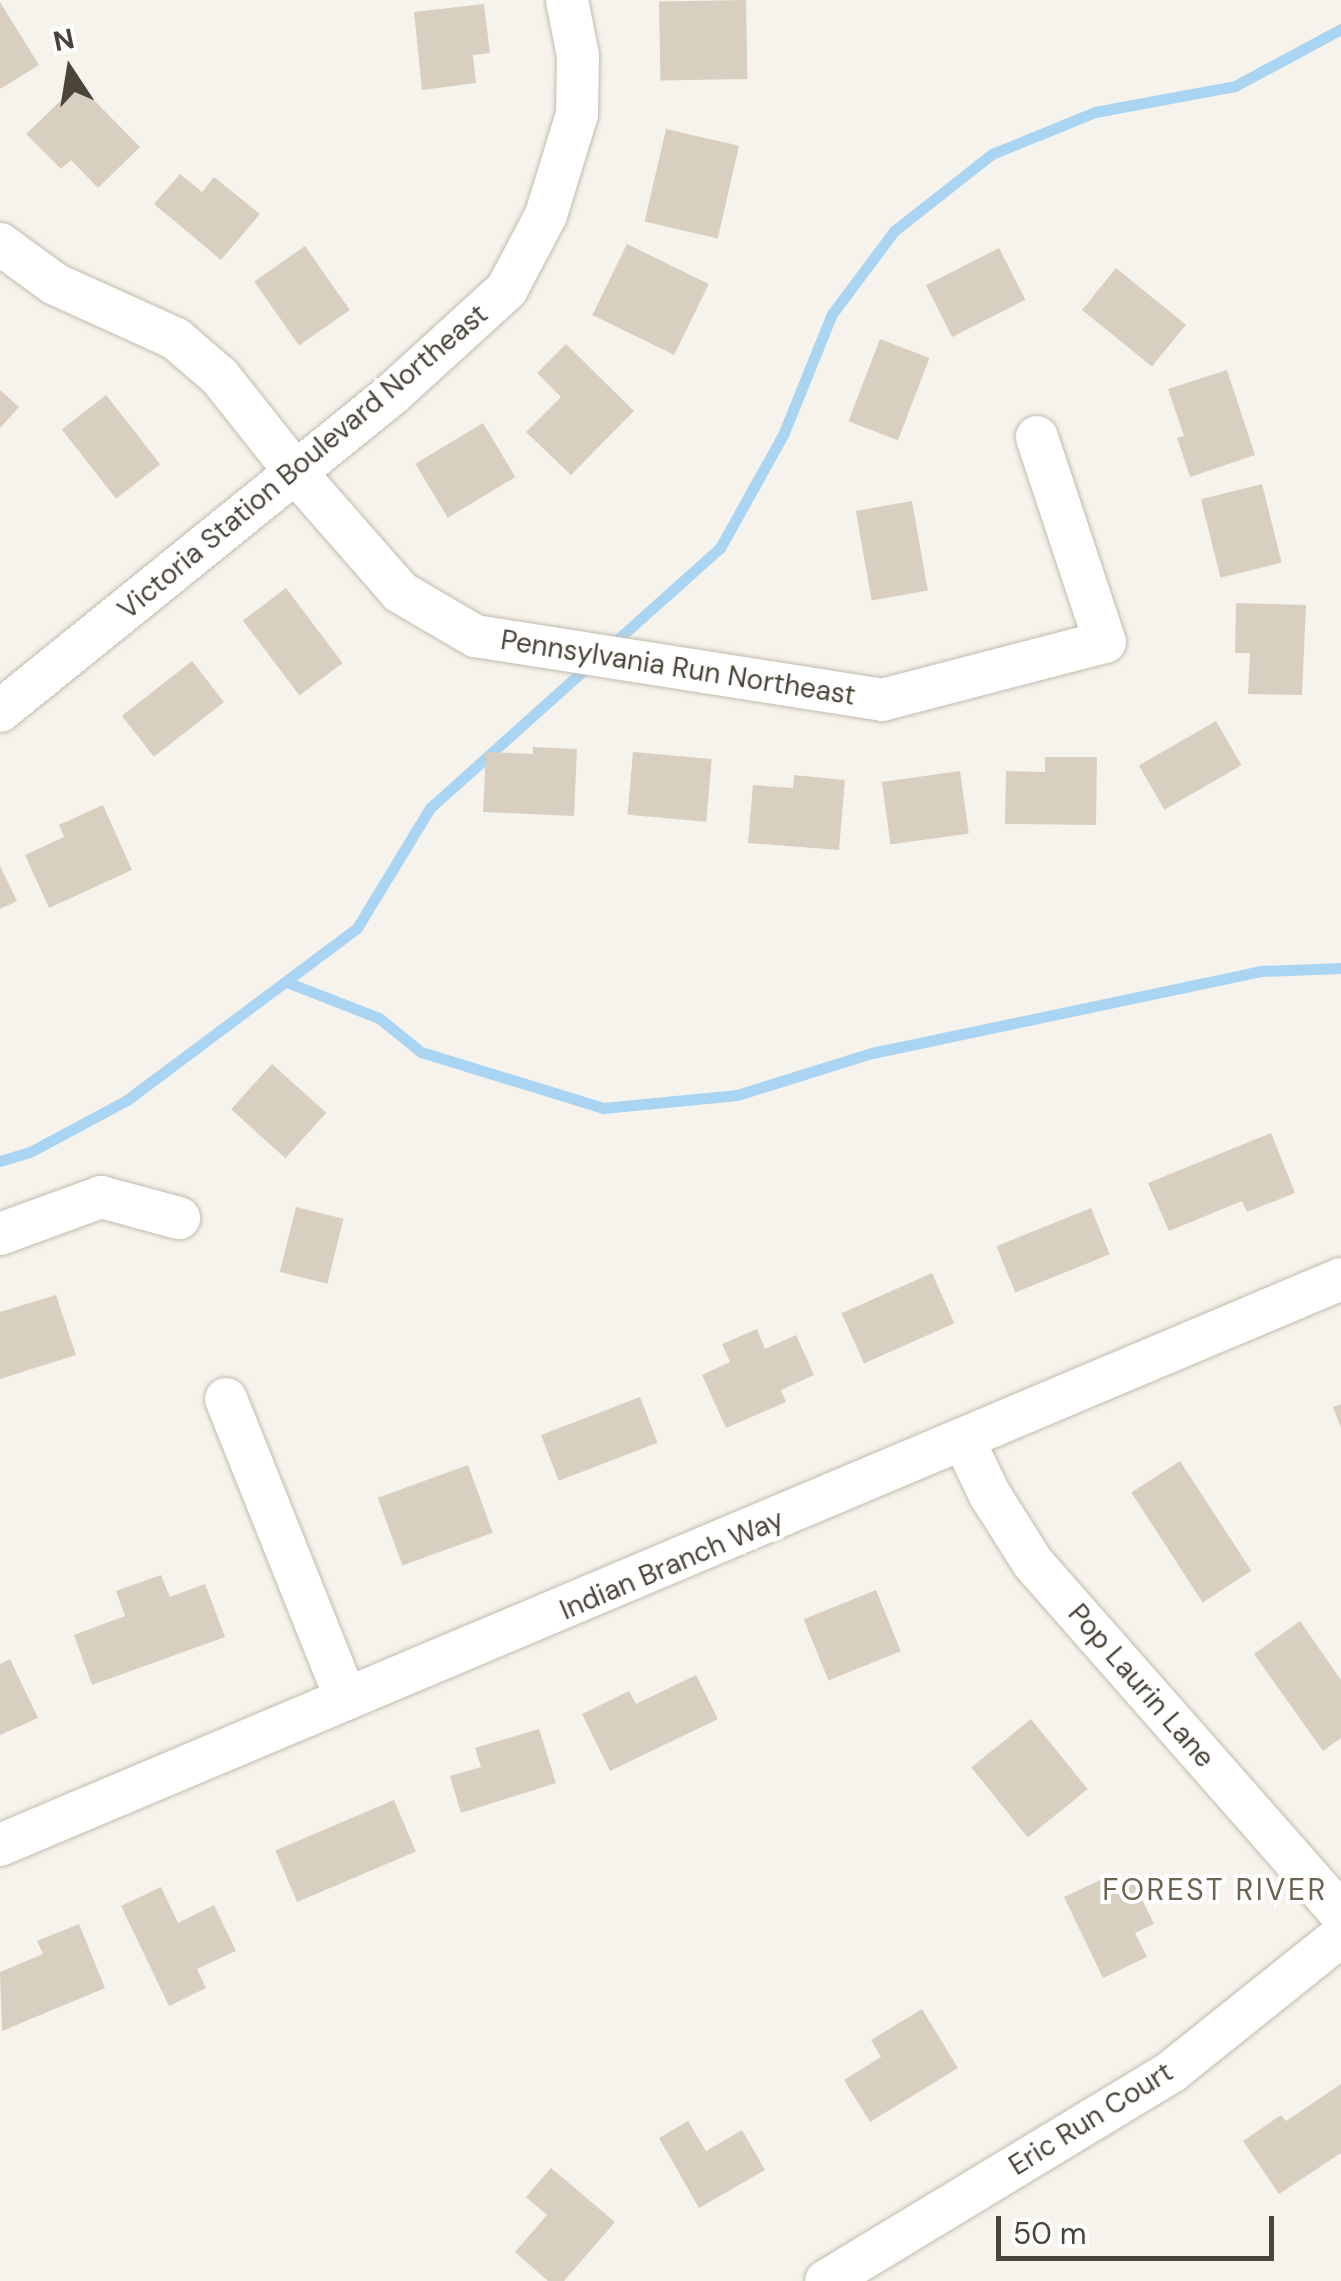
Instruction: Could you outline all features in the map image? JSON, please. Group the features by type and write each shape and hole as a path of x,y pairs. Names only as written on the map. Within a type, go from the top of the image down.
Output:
{"street":[{"name":"Victoria Station Boulevard Northeast","path":"0,711 296,474 507,289 546,215 577,114 578,56 567,0"},
{"name":"Pennsylvania Run Northeast","path":"0,244 55,284 176,339 220,377 296,474 400,592 474,636 882,700 1104,642 1038,437"},
{"path":"0,1234 102,1197 179,1218"},
{"name":"Indian Branch Way","path":"0,1846 1341,1279"},
{"path":"226,1398 346,1699"},
{"name":"Pop Laurin Lane","path":"964,1441 990,1495 1033,1563 1341,1914"},
{"name":"Eric Run Court","path":"826,2281 1171,2072 1341,1936"}],"building":[{"path":"746,0 747,79 660,81 659,2"},
{"path":"0,2 39,65 0,89"},
{"path":"484,4 490,53 473,55 476,83 422,90 414,12"},
{"path":"78,84 140,147 98,188 71,160 61,169 26,134"},
{"path":"666,129 739,146 718,238 645,222"},
{"path":"180,174 202,192 214,177 260,214 221,260 154,204"},
{"path":"627,244 709,284 674,355 592,315"},
{"path":"305,246 350,310 299,345 254,282"},
{"path":"999,248 1025,300 952,337 926,285"},
{"path":"1116,268 1186,325 1152,367 1082,310"},
{"path":"880,339 929,358 898,440 848,421"},
{"path":"566,344 634,411 571,475 526,432 561,397 537,373"},
{"path":"1227,370 1255,455 1190,477 1177,438 1184,436 1168,389"},
{"path":"0,390 19,407 0,428"},
{"path":"106,395 160,464 116,499 62,429"},
{"path":"483,423 515,477 448,518 415,464"},
{"path":"1262,484 1282,563 1220,578 1201,499"},
{"path":"912,501 928,591 872,601 856,511"},
{"path":"286,588 343,663 299,696 243,620"},
{"path":"1236,603 1306,605 1302,695 1248,694 1250,653 1235,653"},
{"path":"192,661 224,702 154,757 122,716"},
{"path":"1216,721 1242,765 1164,810 1139,766"},
{"path":"533,747 577,749 574,816 483,812 486,752 533,754"},
{"path":"633,752 712,759 706,822 628,815"},
{"path":"1045,757 1097,757 1096,825 1005,824 1006,771 1045,772"},
{"path":"960,771 969,833 891,844 882,782"},
{"path":"794,775 845,780 839,850 748,843 753,785 793,788"},
{"path":"103,805 132,870 49,908 25,855 64,837 59,825"},
{"path":"0,866 17,901 0,909"},
{"path":"272,1064 326,1113 285,1158 231,1109"},
{"path":"1271,1133 1295,1193 1247,1212 1242,1201 1169,1231 1148,1183"},
{"path":"296,1207 344,1219 327,1284 280,1272"},
{"path":"1091,1208 1110,1254 1015,1293 996,1246"},
{"path":"932,1273 954,1323 864,1364 842,1313"},
{"path":"56,1295 76,1355 0,1379 0,1312"},
{"path":"757,1329 765,1349 796,1335 814,1375 781,1390 786,1402 726,1428 702,1375 730,1362 722,1344"},
{"path":"640,1397 658,1443 559,1481 541,1435"},
{"path":"1341,1404 1341,1428 1333,1407"},
{"path":"1180,1461 1251,1571 1203,1602 1131,1493"},
{"path":"468,1465 493,1533 402,1565 378,1498"},
{"path":"161,1575 170,1597 205,1584 225,1637 92,1685 74,1635 125,1616 116,1591"},
{"path":"876,1590 901,1651 828,1680 804,1619"},
{"path":"1300,1621 1341,1680 1341,1738 1323,1751 1254,1654"},
{"path":"10,1659 38,1718 0,1735 0,1664"},
{"path":"696,1675 718,1719 610,1771 582,1714 629,1691 636,1704"},
{"path":"1031,1719 1088,1789 1028,1837 971,1767"},
{"path":"539,1729 556,1783 461,1813 450,1776 481,1767 475,1748"},
{"path":"394,1800 416,1852 297,1902 275,1850"},
{"path":"1100,1880 1107,1894 1133,1881 1154,1924 1135,1933 1147,1957 1103,1978 1064,1897"},
{"path":"161,1887 178,1923 214,1905 236,1951 197,1969 206,1988 169,2006 121,1906"},
{"path":"79,1924 105,1988 2,2031 0,1972 43,1954 37,1941"},
{"path":"922,2009 958,2068 870,2122 844,2080 881,2057 871,2040"},
{"path":"1341,2084 1341,2153 1279,2194 1243,2141 1281,2115 1286,2121"},
{"path":"688,2121 706,2151 742,2130 765,2170 699,2208 659,2138"},
{"path":"551,2168 615,2222 564,2281 548,2281 515,2252 547,2215 526,2197"}],"waterway":[{"path":"608,648 720,548 783,435 832,314 894,231 992,154 1095,112 1235,86 1341,29"},
{"path":"0,1161 30,1152 127,1100 357,928 430,808 587,667"},
{"path":"289,983 379,1018 421,1052 603,1108 737,1095 872,1053 1260,971 1341,968"}],"district":[{"name":"FOREST RIVER","path":"1215,1890"}]}
